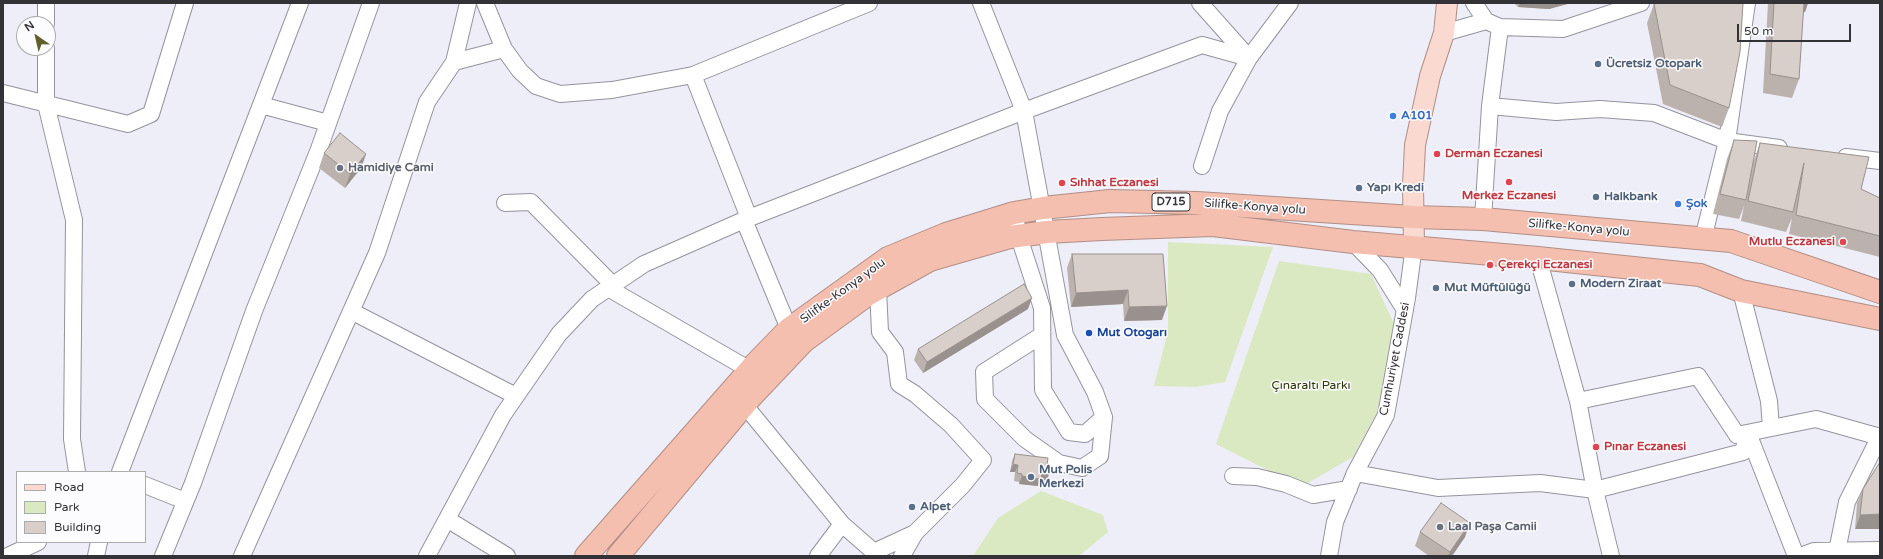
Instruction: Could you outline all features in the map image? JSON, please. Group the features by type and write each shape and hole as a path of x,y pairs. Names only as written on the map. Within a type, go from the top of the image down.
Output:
{"highway":[{"name":"Silifke-Konya yolu","path":"618,556 738,398 750,370 790,329 888,258 946,234 1014,213 1043,208 1110,201 1182,202 1413,217 1483,219 1731,241 1880,292"},
{"name":"Silifke-Konya yolu","path":"586,556 738,398 804,341 878,289 930,260 1010,237 1047,232 1213,226 1353,242 1414,246 1700,275 1741,291 1880,319"}],"main road":[{"path":"1430,76 1434,3"},
{"path":"1414,246 1413,217 1415,145 1430,76 1444,33 1447,3"}],"street":[{"path":"46,3 46,16"},
{"path":"3,93 128,124 151,114 185,3"},
{"path":"120,471 300,3"},
{"path":"163,556 186,501 254,311 328,123 371,3"},
{"path":"242,556 377,253 427,102 454,62 468,3"},
{"path":"485,3 504,49 520,71 536,86 560,94 612,90 693,75 869,3"},
{"path":"982,3 1024,111 1043,208 1065,335 1095,392 1104,417 1100,456 1082,468 1059,463 1031,444 985,400 984,372 1042,335"},
{"path":"1200,3 1249,58"},
{"path":"1202,166 1220,111 1249,58 1290,3"},
{"path":"1474,3 1493,24 1490,106 1483,219"},
{"path":"1444,33 1493,24 1563,29 1641,3"},
{"path":"1703,239 1727,141 1747,3"},
{"path":"427,556 503,415 559,334 592,299 644,264 747,219 1024,111 1202,45 1249,58"},
{"path":"454,62 504,49"},
{"path":"46,56 46,104 74,220 72,439 77,471"},
{"path":"693,75 790,329"},
{"path":"261,105 328,123"},
{"path":"1490,106 1556,112 1600,109 1654,113 1727,141 1796,150"},
{"path":"1834,155 1880,161"},
{"path":"505,204 531,202 611,286 750,370"},
{"path":"1014,213 1019,236 1042,308 1043,390 1069,432 1085,434 1104,417"},
{"path":"1353,242 1380,270 1405,310"},
{"name":"Cumhuriyet Caddesi","path":"1329,556 1335,522 1356,473 1386,415 1405,310 1414,246"},
{"path":"1538,258 1578,401 1595,490 1610,556"},
{"path":"878,289 880,332 895,352 899,384 915,394 951,425 983,460 963,485 915,533 902,556"},
{"path":"1741,291 1769,401 1771,428"},
{"path":"351,311 516,396"},
{"path":"1578,401 1698,376 1737,435 1816,419 1880,437 1847,502 1837,551"},
{"path":"738,398 842,524 874,552 915,533"},
{"path":"1356,473 1438,488 1540,483 1595,490 1743,452 1748,433"},
{"path":"1748,433 1796,556"},
{"path":"1232,476 1265,478 1286,484 1313,495 1349,489"},
{"path":"146,485 186,501"},
{"path":"447,519 507,556"},
{"path":"818,556 842,524"},
{"path":"8,556 36,543"},
{"path":"96,556 99,543"},
{"path":"1800,556 1814,551 1856,553 1880,550"}],"green space":[{"path":"1168,242 1273,247 1225,382 1195,387 1154,386 1168,331"},
{"name":"Çınaraltı Parkı","path":"1279,261 1371,274 1396,328 1378,410 1353,457 1301,487 1216,444"},
{"path":"1041,491 1103,515 1108,532 1079,556 973,556 998,518"}],"building":[{"path":"1743,3 1740,52 1729,108 1670,85 1654,4"},
{"path":"1774,3 1804,3 1799,79 1770,74"},
{"path":"340,133 366,154 350,174 324,153"},
{"path":"1734,140 1757,141 1746,200 1720,194"},
{"path":"1760,143 1869,157 1861,189 1880,198 1880,236 1796,215 1804,163 1793,212 1748,201"},
{"path":"1072,254 1163,254 1167,306 1129,307 1128,290 1076,293"},
{"path":"1024,284 1032,298 927,362 918,349"},
{"path":"1015,454 1048,458 1047,465 1050,466 1049,474 1042,473 1041,479 1022,476 1022,474 1017,473 1018,465 1013,464"},
{"path":"1880,462 1880,514 1860,515 1863,489"},
{"path":"1441,503 1470,523 1450,552 1420,532"}],"place":[{"name":"Ücretsiz Otopark","path":"1598,64"},
{"name":"A101","path":"1393,116"},
{"name":"Derman Eczanesi","path":"1437,154"},
{"name":"Hamidiye Cami","path":"340,168"},
{"name":"Merkez Eczanesi","path":"1509,182"},
{"name":"Sıhhat Eczanesi","path":"1062,183"},
{"name":"Yapı Kredi","path":"1359,188"},
{"name":"Halkbank","path":"1596,197"},
{"name":"Şok","path":"1678,204"},
{"name":"Mutlu Eczanesi","path":"1843,242"},
{"name":"Çerekçi Eczanesi","path":"1490,265"},
{"name":"Modern Ziraat","path":"1572,284"},
{"name":"Mut Müftülüğü","path":"1436,288"},
{"name":"Mut Otogarı","path":"1089,333"},
{"name":"Pınar Eczanesi","path":"1596,447"},
{"name":"Mut Polis Merkezi","path":"1031,477"},
{"name":"Alpet","path":"912,507"},
{"name":"Laal Paşa Camii","path":"1440,527"}]}
